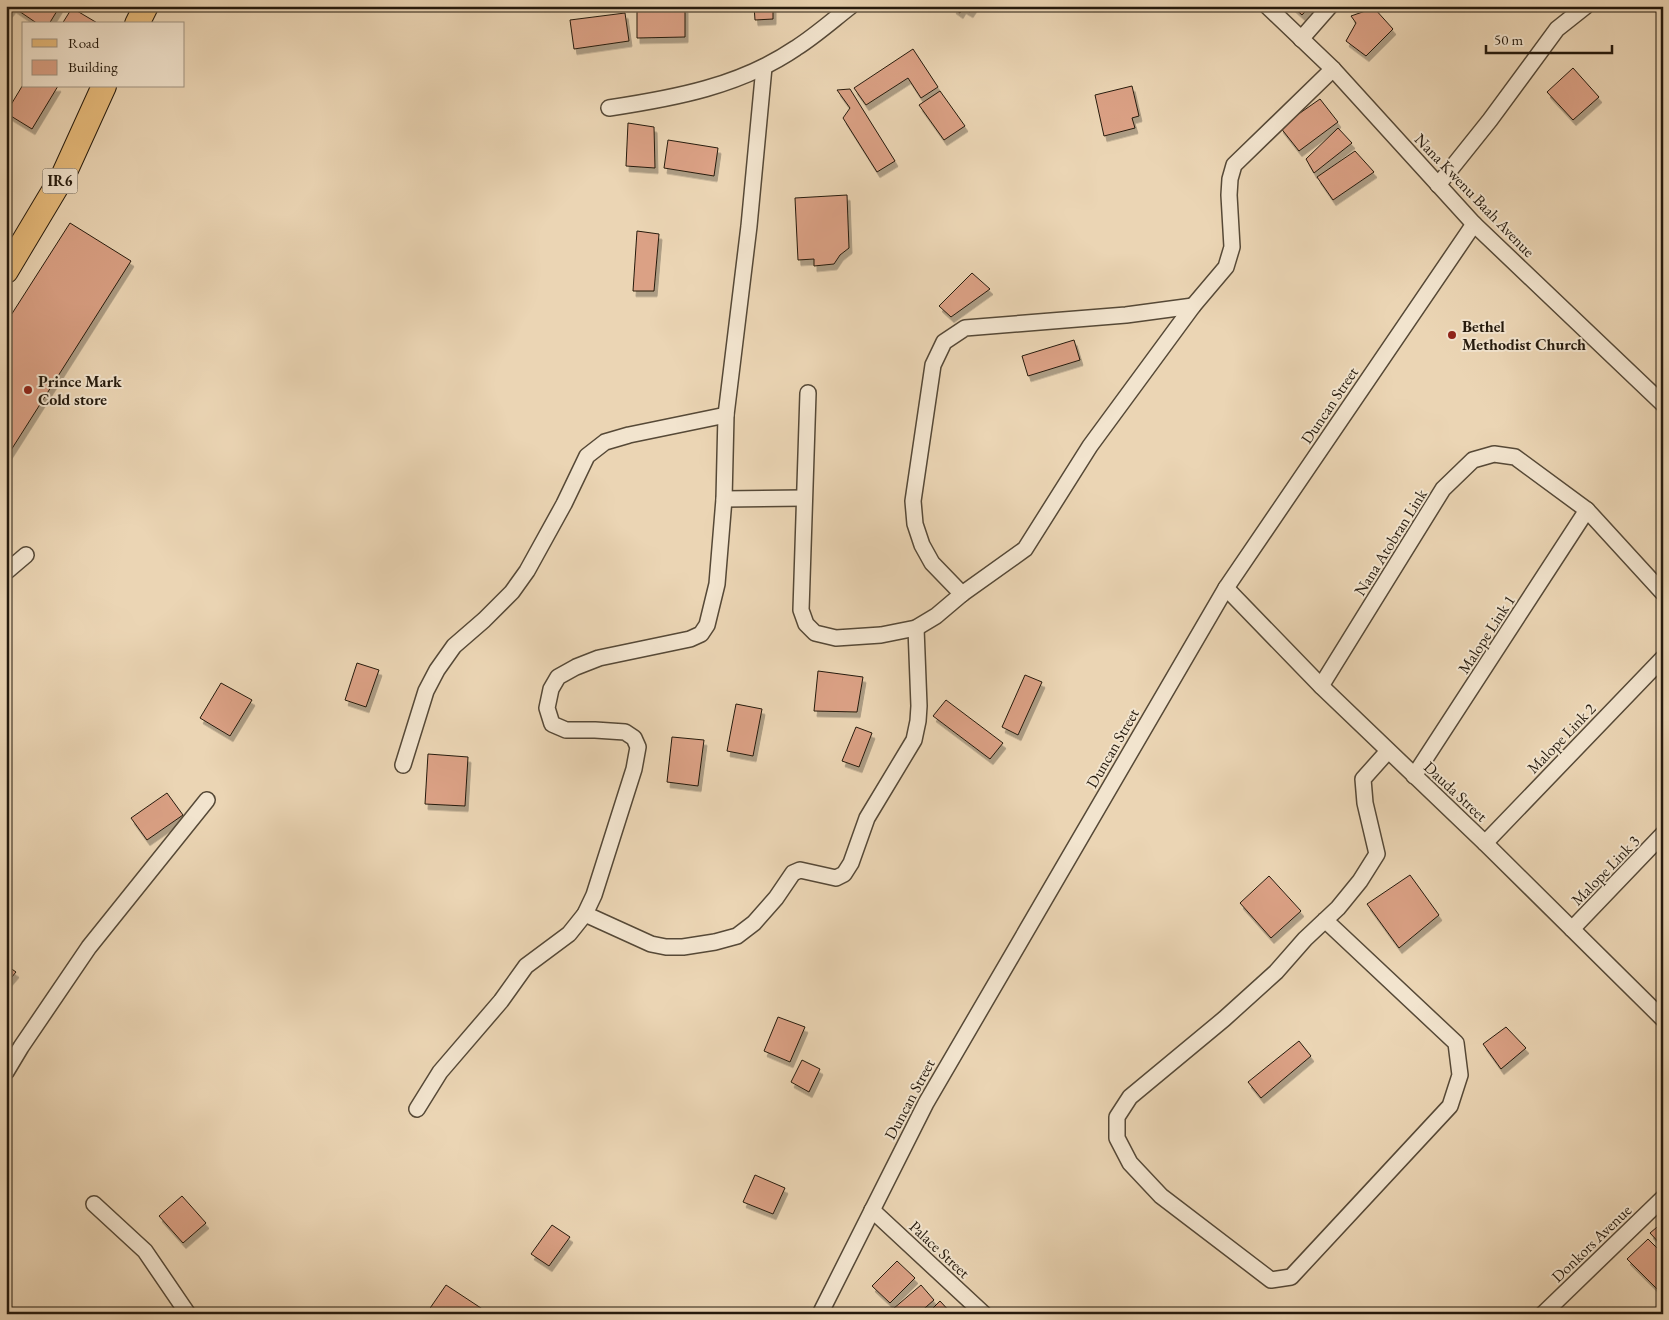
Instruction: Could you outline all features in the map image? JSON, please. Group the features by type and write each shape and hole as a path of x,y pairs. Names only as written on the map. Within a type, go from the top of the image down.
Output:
{"main road":[{"path":"138,22 146,6"},
{"name":"IR6","path":"6,271 64,174 103,88"}],"street":[{"path":"609,108 660,100 718,86 764,67 796,48 851,6"},
{"name":"Nana Kwenu Baah Avenue","path":"1267,6 1333,69 1474,224 1663,404"},
{"path":"1301,39 1330,6"},
{"path":"1438,184 1490,120 1557,29 1586,6"},
{"path":"417,1109 440,1072 501,1001 526,966 569,934 585,914 594,895 617,825 634,769 638,747 634,738 625,732 566,730 552,724 547,708 551,689 558,677 576,667 599,658 690,639 701,634 708,625 717,584 724,499 726,415 764,67"},
{"path":"808,393 801,610 806,624 815,633 836,638 881,635 916,628 936,616 962,594 1025,549 1090,446 1193,306 1226,267 1232,247 1229,195 1230,179 1234,165 1333,69"},
{"name":"Duncan Street","path":"820,1314 926,1103 1226,588 1474,224"},
{"path":"962,594 932,562 922,545 915,524 913,501 933,365 944,342 965,328 1126,315 1193,306"},
{"path":"403,765 426,691 437,670 454,646 512,592 527,571 564,504 587,456 605,442 629,435 726,415"},
{"name":"Nana Atobran Link","path":"1321,686 1443,489 1473,460 1494,454 1515,457 1587,510"},
{"path":"724,499 804,498"},
{"path":"1587,510 1663,593"},
{"name":"Malope Link 1","path":"1414,776 1587,510"},
{"path":"6,572 26,555"},
{"name":"Dauda Street","path":"1226,588 1321,686 1661,1015"},
{"path":"585,914 650,944 666,947 707,943 737,936 754,923 776,898 793,873 800,870 836,878 844,874 851,863 867,818 914,740 919,706 916,628"},
{"name":"Malope Link 2","path":"1485,843 1663,658"},
{"path":"1325,920 1456,1043 1460,1075 1450,1106 1291,1277 1271,1280 1161,1196 1130,1163 1117,1138 1117,1117 1130,1097 1224,1019 1276,972 1305,939 1325,920 1338,908 1360,881 1377,854 1365,803 1363,779 1388,751"},
{"path":"6,1072 89,947 207,800"},
{"name":"Malope Link 3","path":"1572,929 1663,834"},
{"name":"Donkors Avenue","path":"1543,1314 1663,1198"},
{"path":"94,1204 145,1251 188,1314"},
{"name":"Palace Street","path":"872,1210 984,1314"}],"building":[{"path":"6,6 60,6 50,22 35,22 13,7 6,16"},
{"path":"754,6 773,6 773,19 755,20"},
{"path":"954,6 974,6 970,12 963,8 960,13 953,8"},
{"path":"1292,6 1310,6 1302,15"},
{"path":"685,7 685,37 637,38 637,8"},
{"path":"72,8 96,22 63,22"},
{"path":"1374,8 1393,29 1366,56 1346,41 1356,23 1351,16"},
{"path":"625,13 629,41 574,49 570,20"},
{"path":"913,49 938,87 921,98 908,78 866,105 854,88"},
{"path":"1573,68 1599,97 1573,120 1547,92"},
{"path":"22,86 22,88 57,88 32,129 6,113"},
{"path":"1132,86 1139,116 1132,118 1135,128 1104,136 1095,95"},
{"path":"850,89 895,161 877,172 843,118 850,108 837,90"},
{"path":"940,91 965,126 944,140 919,105"},
{"path":"1320,99 1338,122 1299,151 1280,127"},
{"path":"628,123 654,127 655,168 626,166"},
{"path":"1338,128 1352,143 1314,173 1306,159"},
{"path":"668,140 718,148 714,176 664,168"},
{"path":"1355,151 1374,172 1333,200 1317,177"},
{"path":"847,195 849,248 840,255 834,264 814,266 814,259 798,260 795,198"},
{"name":"Prince Mark Cold store","path":"70,223 131,261 6,458 6,323"},
{"path":"637,231 659,234 654,291 633,291"},
{"path":"972,273 990,289 951,317 939,306"},
{"path":"1074,340 1080,360 1028,376 1022,356"},
{"path":"357,663 379,670 366,707 345,700"},
{"path":"818,671 863,677 857,712 814,711"},
{"path":"1025,675 1042,682 1018,735 1002,727"},
{"path":"221,683 252,700 230,736 200,718"},
{"path":"946,700 1003,743 990,759 933,716"},
{"path":"736,704 762,709 753,756 727,751"},
{"path":"856,727 872,733 859,767 842,761"},
{"path":"672,737 704,740 698,786 667,782"},
{"path":"428,754 468,757 465,806 425,804"},
{"path":"167,793 183,815 147,840 131,818"},
{"path":"1410,875 1439,915 1399,948 1367,904"},
{"path":"1269,876 1301,911 1271,938 1240,903"},
{"path":"6,965 16,972 6,984"},
{"path":"778,1017 805,1027 790,1062 764,1051"},
{"path":"1506,1027 1526,1048 1501,1069 1483,1044"},
{"path":"1299,1041 1311,1056 1261,1098 1248,1082"},
{"path":"802,1060 820,1069 809,1092 791,1082"},
{"path":"755,1175 785,1188 773,1214 743,1202"},
{"path":"182,1196 206,1223 183,1243 159,1216"},
{"path":"1663,1222 1663,1247 1650,1233"},
{"path":"552,1225 570,1237 549,1266 531,1254"},
{"path":"1648,1239 1663,1254 1663,1291 1661,1293 1627,1259"},
{"path":"897,1261 915,1278 890,1303 872,1286"},
{"path":"446,1285 487,1312 486,1314 426,1314"},
{"path":"921,1285 934,1300 918,1314 897,1314 893,1309"},
{"path":"940,1301 952,1314 927,1314"}],"place":[{"name":"Bethel Methodist Church","path":"1452,335"},
{"name":"Prince Mark Cold store","path":"28,390"}]}
